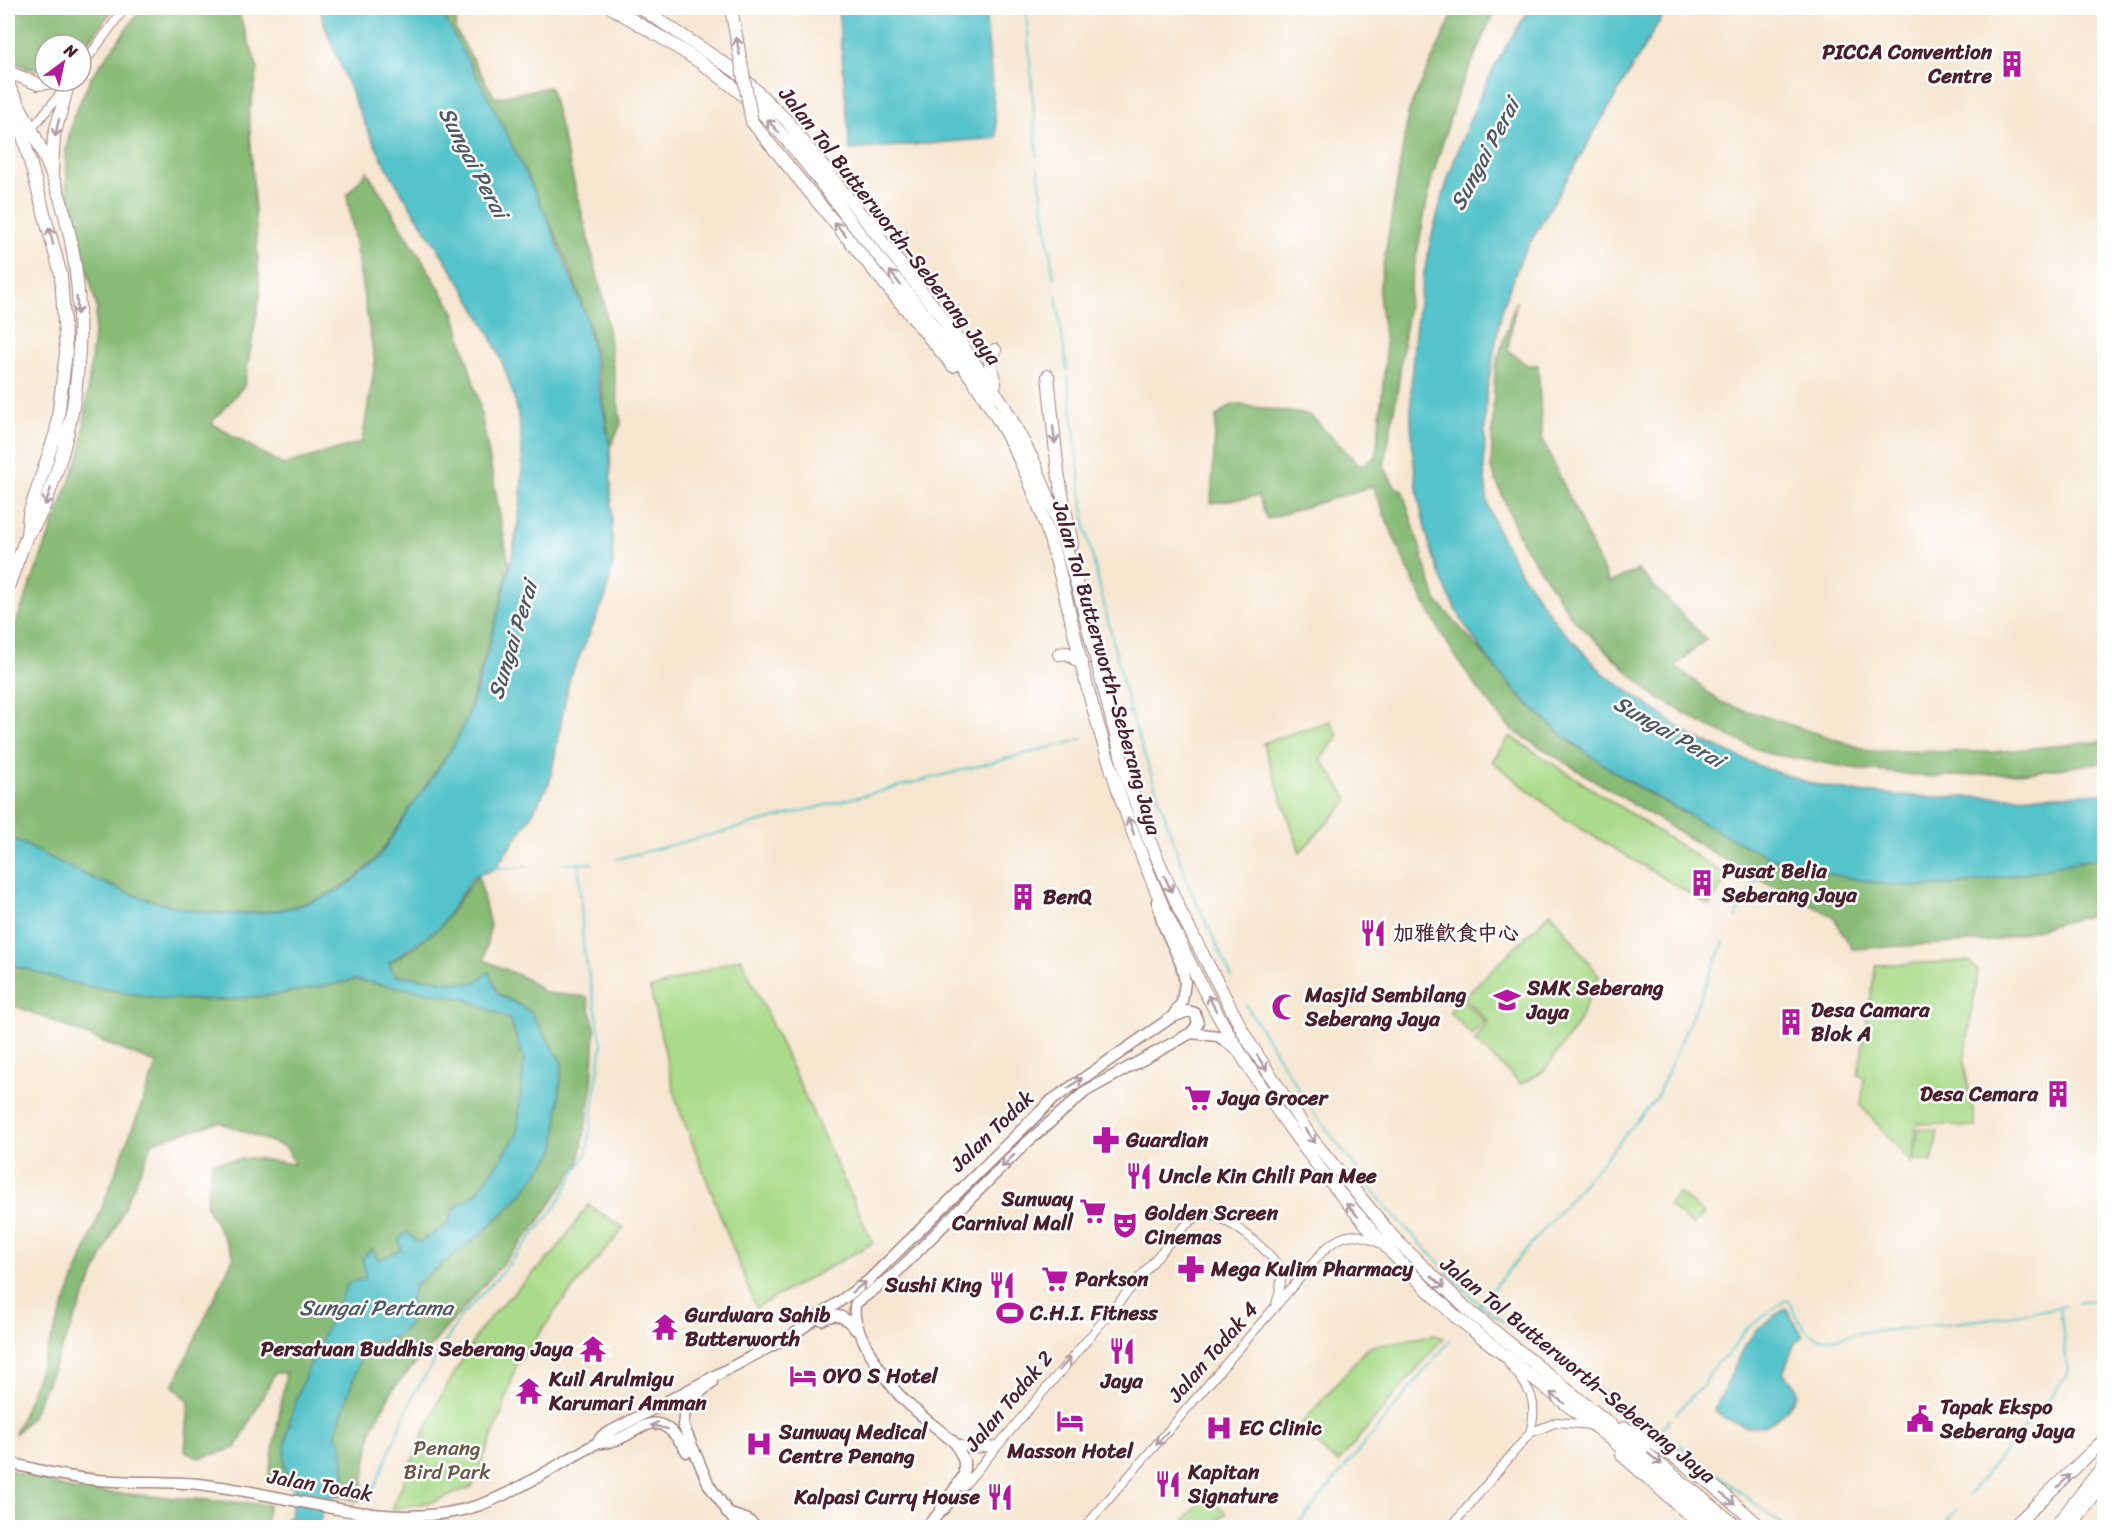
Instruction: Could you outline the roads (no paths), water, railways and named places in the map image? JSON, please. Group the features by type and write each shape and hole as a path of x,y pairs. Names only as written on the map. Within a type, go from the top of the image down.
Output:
{"highway":[{"name":"Jalan Tol Butterworth–Seberang Jaya","path":"612,8 729,83 777,129 997,406 1041,512 1062,578 1082,664 1113,774 1152,880 1196,973 1241,1054 1283,1119 1341,1199 1432,1295 1499,1353 1738,1527"},
{"name":"Jalan Tol Butterworth–Seberang Jaya","path":"641,8 737,72 765,98 942,317 1038,472 1057,519 1079,592 1127,778 1148,837 1186,923 1247,1039 1277,1088 1348,1184 1414,1260 1487,1327 1723,1527"},
{"path":"731,8 752,122 890,290 997,406"},
{"path":"8,72 33,82"},
{"path":"8,85 28,133 51,175 65,214 77,279 79,348 69,432 41,517 27,535"},
{"path":"51,175 54,136 64,93"},
{"path":"8,110 28,133 61,276 66,353 56,432 29,514 27,535 8,588"},
{"path":"865,219 901,235"},
{"path":"995,350 990,363 997,406"},
{"path":"1048,376 1058,473 1079,592"},
{"path":"1059,654 1067,653 1082,664"},
{"path":"1603,1427 1627,1462 1704,1527"},
{"path":"1603,1427 1641,1436 1700,1477 1762,1527"},
{"path":"2012,1527 2104,1440"},
{"path":"2069,1527 2076,1509 2104,1465"},
{"path":"2054,1527 2104,1483"}],"main road":[{"path":"1152,880 1163,924 1181,963 1185,982 1184,998 1172,1017"},
{"path":"1172,1017 1188,1011 1195,1014 1198,1024 1191,1033"},
{"name":"Jalan Todak","path":"8,1461 24,1467 93,1479 206,1485 329,1508 391,1516 428,1516 482,1505 597,1443 602,1436 794,1334 886,1264 989,1159 1004,1148 1052,1100 1172,1017"},
{"path":"1191,1033 1218,1036 1241,1054"},
{"name":"Jalan Todak","path":"858,1332 855,1305 895,1274 1030,1139 1078,1097 1191,1033"},
{"path":"965,1205 963,1202 965,1193 1004,1148"},
{"path":"794,1334 834,1315 848,1320 903,1399 956,1444 964,1461 964,1475 941,1509"},
{"path":"709,1485 704,1470 685,1435 683,1416 691,1399 731,1369"},
{"path":"597,1443 606,1443 645,1424 663,1426 678,1438 727,1513 739,1527"},
{"name":"Jalan Todak 2","path":"925,1527 963,1487"},
{"path":"727,1513 748,1520 758,1527"}],"street":[{"path":"93,50 125,8"},
{"path":"28,133 58,93"},
{"name":"Jalan Todak 2","path":"963,1487 1184,1227 1203,1215 1214,1215 1229,1223 1278,1265 1281,1284 1275,1308"},
{"name":"Jalan Todak 4","path":"1084,1527 1335,1240 1358,1233 1384,1246"},
{"path":"1450,1527 1530,1433 1535,1414 1532,1397 1521,1379 1499,1353"},
{"path":"1530,1433 1557,1422 1603,1427"},
{"path":"956,1444 977,1449 998,1444"}],"water":[{"path":"320,8 439,8 494,108 547,217 586,316 610,447 613,563 606,596 569,680 550,781 529,819 495,869 473,877 440,927 389,963 394,975 473,984 489,972 498,994 530,1011 562,1063 555,1151 521,1195 484,1232 415,1285 410,1300 417,1310 403,1330 395,1336 364,1346 335,1435 342,1444 345,1478 335,1496 327,1497 318,1527 279,1527 290,1516 295,1490 286,1472 285,1448 290,1419 313,1357 348,1283 366,1278 362,1259 372,1249 378,1260 401,1250 399,1239 407,1232 419,1243 450,1222 454,1208 477,1193 517,1135 524,1059 510,1019 463,998 354,980 281,994 225,1000 163,999 76,984 8,964 8,836 100,881 164,904 197,911 231,914 266,912 294,907 335,892 369,867 386,846 447,755 469,713 504,590 517,532 522,473 522,444 518,415 510,385 486,328 455,274 385,165 354,98"},
{"path":"838,8 985,8 997,138 850,150"},
{"name":"Sungai Perai","path":"1531,8 1667,8 1522,256 1502,309 1486,395 1484,470 1488,505 1497,529 1520,572 1557,624 1602,672 1691,736 1764,768 1813,784 1856,792 1927,797 2014,797 2104,793 2104,857 1972,883 1919,887 1851,878 1784,862 1717,831 1646,791 1585,752 1530,705 1482,651 1462,620 1432,552 1415,475 1411,393 1418,308 1435,224 1460,144 1493,71"},
{"path":"1786,1308 1803,1336 1795,1343 1783,1373 1794,1383 1797,1394 1789,1407 1771,1423 1750,1427 1727,1419 1714,1411 1745,1346 1755,1331"}],"waterway":[{"path":"1026,8 1037,155"},
{"path":"1038,168 1054,278"},
{"path":"1056,295 1067,369"},
{"path":"1068,378 1086,530 1130,712 1188,884 1232,978"},
{"path":"1121,715 1130,712"},
{"path":"617,859 1083,739"},
{"path":"1736,918 1770,855"},
{"name":"Sungai Pertama","path":"369,1501 413,1396 461,1316 497,1278 552,1212 587,1153 602,1043 583,945 579,863"},
{"path":"562,864 593,863"},
{"path":"495,865 503,869 527,866"},
{"path":"1476,1308 1656,1099 1724,942"},
{"path":"1246,1005 1311,1109 1385,1206 1479,1304 1675,1442 1787,1528"},
{"path":"2078,1303 2104,1298"},
{"path":"1676,1413 1703,1385 1716,1363 1729,1354 1745,1330 1788,1299 1808,1332 1824,1339 1942,1325 2065,1306"},
{"path":"1968,1496 2068,1375 2060,1307"},
{"path":"1295,1528 1450,1340"},
{"path":"1660,1431 1669,1419"},
{"path":"1942,1528 1957,1509"}],"place":[{"name":"PICCA Convention Centre","path":"2012,64"},
{"name":"Pusat Belia Seberang Jaya","path":"1702,883"},
{"name":"BenQ","path":"1023,897"},
{"name":"加雅飲食中心","path":"1373,933"},
{"name":"SMK Seberang Jaya","path":"1507,1000"},
{"name":"Masjid Sembilang Seberang Jaya","path":"1285,1007"},
{"name":"Desa Camara Blok A","path":"1791,1022"},
{"name":"Desa Cemara","path":"2058,1094"},
{"name":"Jaya Grocer","path":"1198,1098"},
{"name":"Guardian","path":"1106,1140"},
{"name":"Uncle Kin Chili Pan Mee","path":"1139,1176"},
{"name":"Sunway Carnival Mall","path":"1093,1211"},
{"name":"Golden Screen Cinemas","path":"1125,1225"},
{"name":"Mega Kulim Pharmacy","path":"1191,1269"},
{"name":"Parkson","path":"1055,1279"},
{"name":"Sushi King","path":"1002,1285"},
{"name":"C.H.I. Fitness","path":"1010,1313"},
{"name":"Gurdwara Sahib Butterworth","path":"665,1327"},
{"name":"Persatuan Buddhis Seberang Jaya","path":"593,1349"},
{"name":"Jaya","path":"1122,1351"},
{"name":"OYO S Hotel","path":"803,1376"},
{"name":"Kuil Arulmigu Karumari Amman","path":"529,1391"},
{"name":"Tapak Ekspo Seberang Jaya","path":"1920,1419"},
{"name":"Masson Hotel","path":"1070,1421"},
{"name":"EC Clinic","path":"1219,1428"},
{"name":"Sunway Medical Centre Penang","path":"759,1444"},
{"name":"Kapitan Signature","path":"1168,1484"},
{"name":"Kalpasi Curry House","path":"1000,1497"}],"park label":[{"name":"Penang Bird Park","path":"447,1460"}]}
